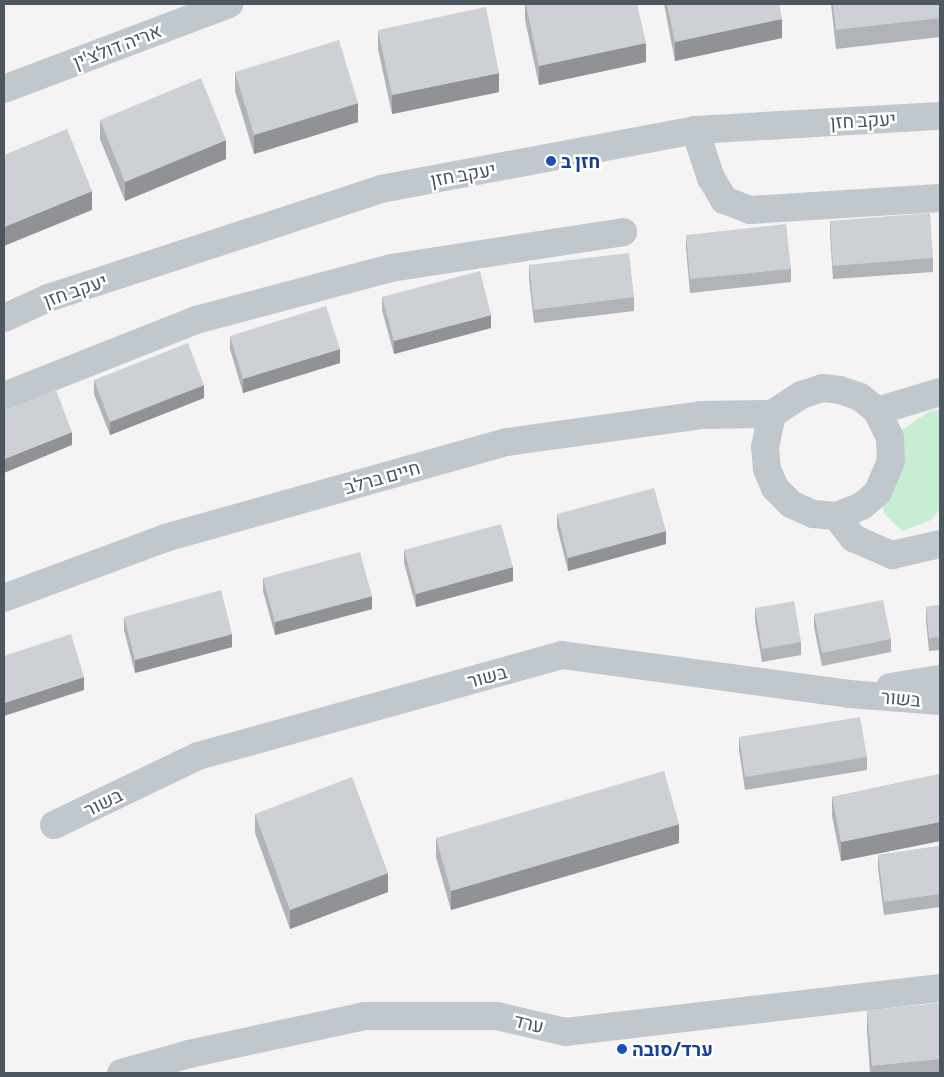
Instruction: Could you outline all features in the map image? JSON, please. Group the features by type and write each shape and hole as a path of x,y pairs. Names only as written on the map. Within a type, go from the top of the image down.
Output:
{"street":[{"name":"אריה דולצ'ין","path":"4,88 230,4"},
{"name":"יעקב חזן","path":"4,318 48,298 381,189 696,130 940,116"},
{"path":"696,130 711,178 724,200 750,210 940,198"},
{"path":"4,396 196,320 391,268 623,232"},
{"path":"822,388 840,390 860,397 877,411 890,438 888,472 878,492 862,506 836,516 814,514 791,504 775,488 767,469 765,447 772,414 801,395 822,388"},
{"path":"877,411 940,392"},
{"name":"חיים ברלב","path":"4,598 165,538 507,442 701,415 772,414"},
{"path":"836,516 853,538 892,555 940,544"},
{"name":"בשור","path":"54,825 198,756 562,655 849,694 940,702"},
{"path":"849,694 940,679"},
{"name":"ערד","path":"121,1073 189,1054 365,1016 497,1016 565,1032 940,988"}],"green space":[{"path":"940,409 940,509 931,520 903,531 885,515 878,492 890,438 930,411"}],"building":[{"path":"526,4 637,4 646,43 539,66"},
{"path":"667,4 779,4 782,19 675,42"},
{"path":"833,4 940,4 940,18 836,30"},
{"path":"486,7 499,73 392,95 378,30"},
{"path":"339,40 358,103 254,135 235,72"},
{"path":"201,78 226,140 125,182 100,120"},
{"path":"67,129 92,191 4,227 4,155"},
{"path":"930,213 933,258 833,266 830,221"},
{"path":"786,224 791,269 690,279 686,235"},
{"path":"629,253 634,297 534,310 529,265"},
{"path":"480,271 491,315 394,341 382,297"},
{"path":"326,306 340,349 243,379 230,336"},
{"path":"188,343 204,385 110,422 94,380"},
{"path":"56,390 72,432 4,459 4,411"},
{"path":"654,488 666,531 568,558 557,514"},
{"path":"501,524 513,567 416,594 404,550"},
{"path":"360,552 372,596 275,622 263,578"},
{"path":"221,590 232,634 135,660 124,617"},
{"path":"883,600 891,639 822,653 814,614"},
{"path":"794,601 801,642 762,649 755,608"},
{"path":"940,605 940,637 929,638 926,607"},
{"path":"71,634 84,677 4,703 4,656"},
{"path":"860,717 867,757 745,777 739,737"},
{"path":"664,771 679,824 451,891 436,838"},
{"path":"940,774 940,822 841,842 832,797"},
{"path":"352,777 388,873 290,910 255,814"},
{"path":"940,846 940,894 884,902 878,855"},
{"path":"940,1003 940,1059 872,1066 867,1011"}],"place":[{"name":"חזן ב","path":"551,161"},
{"name":"ערד/סובה","path":"622,1049"}]}
